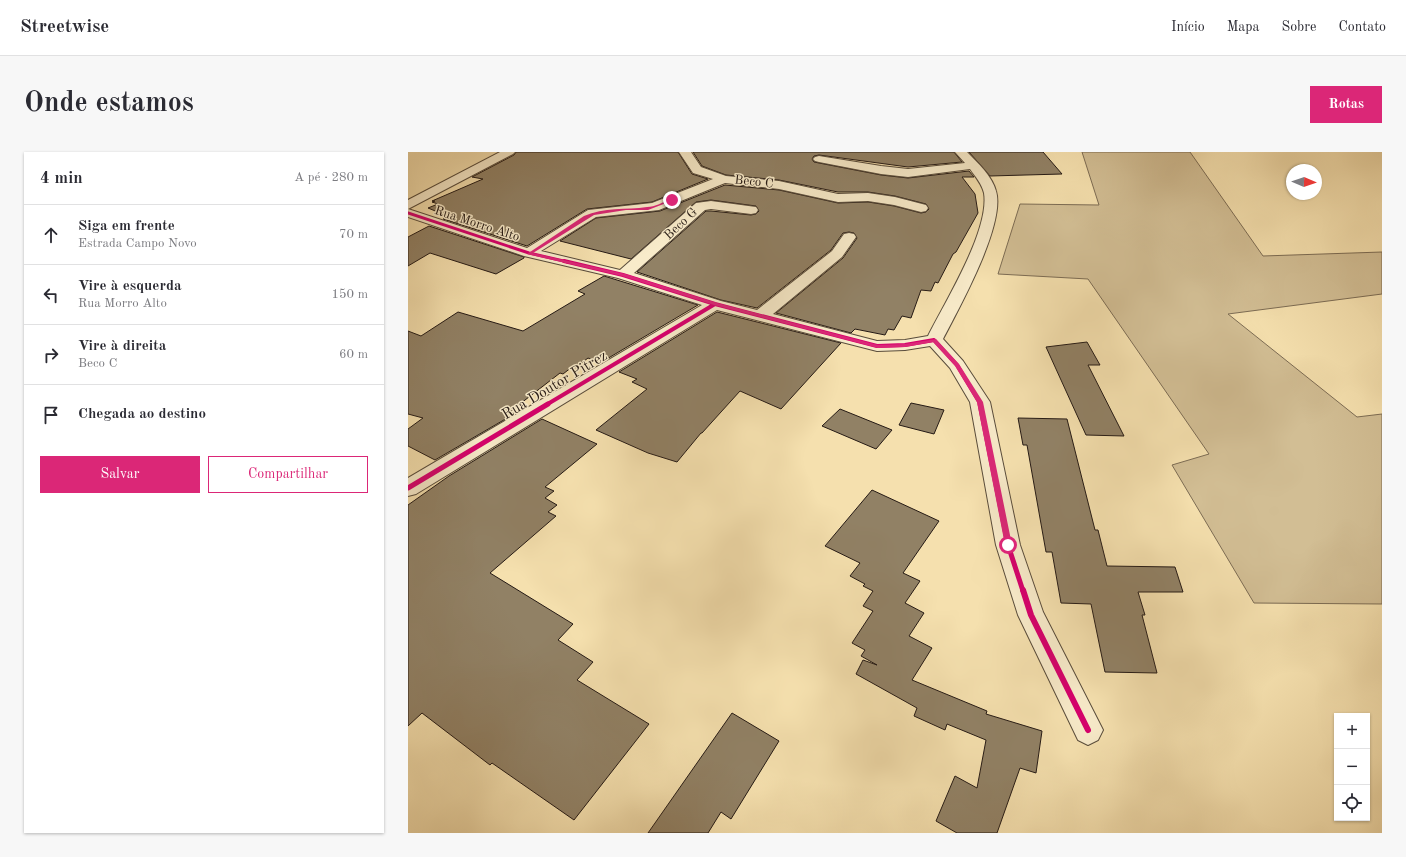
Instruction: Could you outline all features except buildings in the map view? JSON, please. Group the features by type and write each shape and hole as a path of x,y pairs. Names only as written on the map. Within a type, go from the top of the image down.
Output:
{"street":[{"path":"408,205 509,152"},
{"path":"685,152 697,170 724,179"},
{"path":"961,152 974,165 990,192 990,219 971,267 934,340 957,365 980,402 1008,545 1030,615 1088,730"},
{"path":"818,159 881,170 908,172 974,165"},
{"path":"861,197 870,188 869,183 881,170"},
{"name":"Beco C","path":"529,254 585,217 593,214 626,209 654,207 724,179 779,185 838,198 861,197 895,201 921,208"},
{"name":"Beco G","path":"623,275 701,206 711,205 751,210"},
{"name":"Rua Morro Alto","path":"408,213 529,254 623,275 715,304 878,346 905,345 934,340"},
{"path":"408,228 426,219"},
{"path":"760,316 812,276 837,254 849,236"},
{"name":"Rua Doutor Pitrez","path":"408,488 715,304"}],"shaded area":[{"path":"1082,152 1190,152 1263,256 1382,252 1382,294 1228,314 1357,417 1382,414 1382,604 1254,603 1172,465 1209,454 1088,279 998,274 1020,204 1099,205"}],"cycle path":[{"path":"408,213 529,253 623,275 715,304 877,346 905,345 934,340 957,365 980,402 1008,545 1031,615 1088,730"},
{"path":"408,488 715,304"}],"route":[{"path":"672,200 648,209 626,209 602,212 585,217 529,254 623,275 715,304 878,346 905,345 934,340 957,365 980,402 1008,545"}]}
